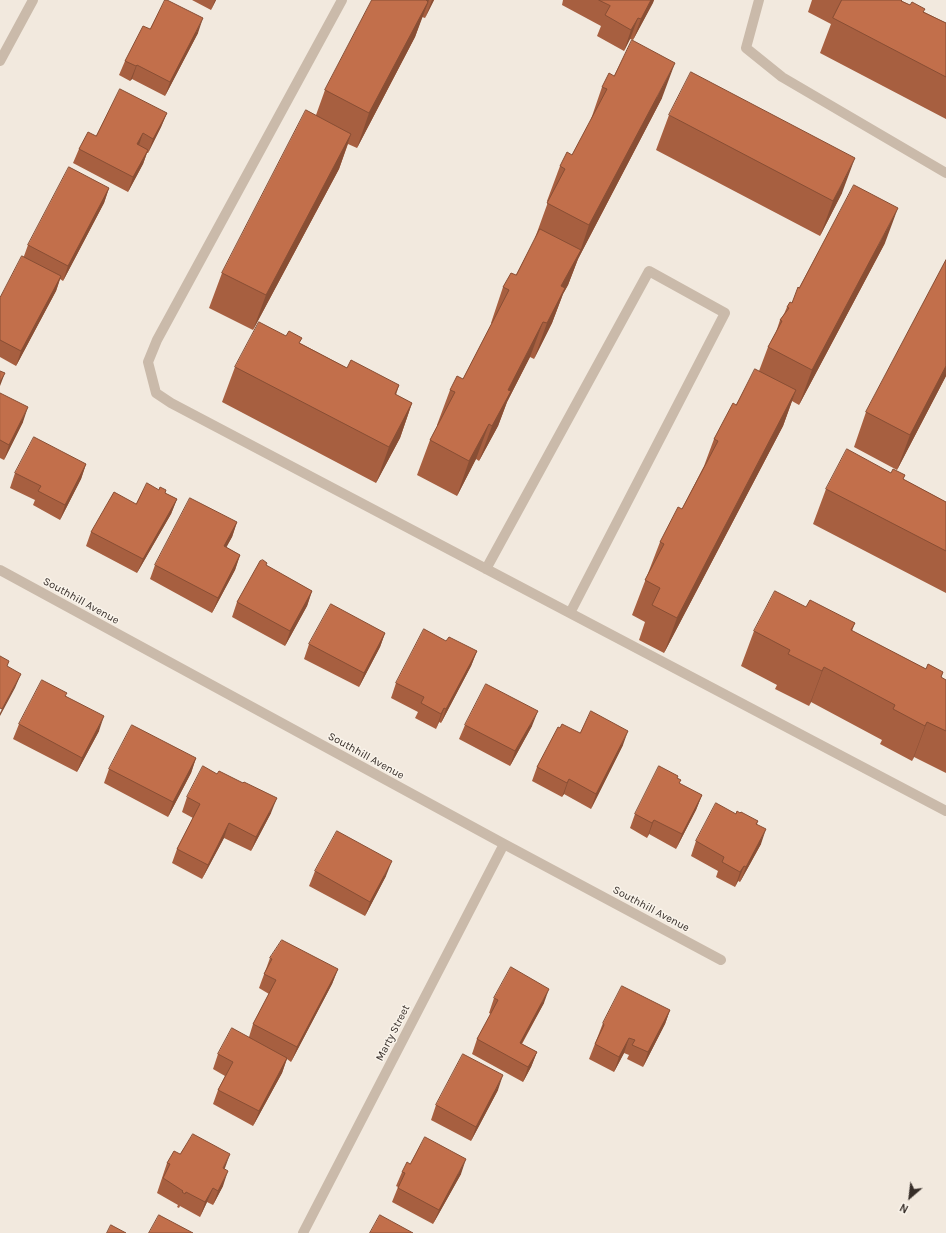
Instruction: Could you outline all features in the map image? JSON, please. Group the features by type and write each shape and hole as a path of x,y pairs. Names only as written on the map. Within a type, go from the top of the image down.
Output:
{"street":[{"path":"0,61 33,0"},
{"path":"342,0 161,333 148,362 156,393 171,403 946,811"},
{"path":"759,0 746,48 782,77 946,173"},
{"path":"486,569 648,271 725,313 570,613"},
{"name":"Southhill Avenue","path":"0,570 504,844 721,960"},
{"name":"Marty Street","path":"303,1233 504,844"}],"building":[{"path":"165,0 203,18 170,82 137,65 136,66 125,61 143,26 150,29"},
{"path":"372,0 426,0 428,2 369,113 325,90"},
{"path":"599,0 651,0 641,19 638,18 631,30 605,15 610,6"},
{"path":"842,0 902,0 901,1 910,5 912,2 925,9 923,12 946,23 946,77 833,18"},
{"path":"632,40 675,63 589,225 547,203 565,169 560,166 567,152 572,155 607,89 602,87 609,73 614,76"},
{"path":"691,72 855,158 833,201 669,115"},
{"path":"120,89 167,113 153,139 143,133 137,144 148,150 133,177 79,149 88,132 96,136"},
{"path":"306,110 351,134 266,295 222,273"},
{"path":"69,167 109,188 68,266 28,245"},
{"path":"854,185 898,208 812,370 768,347 782,321 780,320 789,308 787,307 790,302 792,303 798,287 799,288"},
{"path":"540,229 581,250 561,286 565,288 547,323 543,322 508,390 511,391 492,426 489,424 469,461 430,440 455,392 450,390 457,376 463,379 509,290 503,287 511,273 516,275"},
{"path":"22,256 61,276 21,351 0,340 0,298"},
{"path":"946,260 946,366 910,435 866,412"},
{"path":"259,322 286,336 289,331 302,338 299,343 347,368 351,360 399,385 395,394 412,403 389,447 235,367"},
{"path":"755,369 796,390 677,618 652,605 660,588 645,580 664,544 660,542 678,507 682,509 718,441 714,439 733,403 736,405"},
{"path":"0,371 5,373 0,382"},
{"path":"0,393 28,407 9,445 0,440"},
{"path":"34,437 86,464 65,505 38,491 41,486 15,473"},
{"path":"847,449 891,473 893,469 905,475 903,479 946,502 946,551 826,489"},
{"path":"147,483 159,490 160,487 166,490 165,493 177,499 143,559 91,532 114,492 136,504"},
{"path":"190,498 237,522 224,546 240,555 218,598 155,565"},
{"path":"263,560 267,563 266,565 312,591 290,631 237,602 260,561"},
{"path":"775,591 806,607 810,600 855,623 851,630 926,669 928,664 943,672 941,677 946,680 946,731 927,722 925,726 893,709 895,705 824,667 822,671 788,654 790,650 754,631"},
{"path":"331,604 385,633 364,673 309,644"},
{"path":"424,629 446,641 449,637 477,651 446,709 444,708 441,714 421,703 424,697 396,683"},
{"path":"0,656 9,661 7,666 21,674 2,709 0,708"},
{"path":"42,680 67,693 65,696 104,716 82,758 19,724"},
{"path":"486,684 538,711 515,751 465,725"},
{"path":"591,711 628,731 596,794 569,779 567,783 537,767 558,727 560,728 562,724 580,733"},
{"path":"132,725 196,758 173,802 109,769"},
{"path":"203,766 217,774 219,771 277,798 256,837 229,823 208,865 177,849 200,804 187,797"},
{"path":"659,766 678,776 677,778 681,780 679,783 702,795 682,834 654,820 652,823 635,814"},
{"path":"716,803 736,814 737,811 740,813 741,812 758,821 756,824 766,829 746,867 744,866 740,872 722,862 724,857 696,841"},
{"path":"337,831 392,861 370,902 315,871"},
{"path":"282,940 338,969 297,1047 253,1024 276,980 264,974 272,959 270,958"},
{"path":"511,967 549,989 520,1043 537,1052 528,1067 477,1039 498,1000 494,998"},
{"path":"622,986 670,1010 648,1052 632,1045 635,1040 629,1038 619,1057 595,1044 604,1025 603,1023"},
{"path":"232,1028 287,1058 259,1111 218,1090 233,1062 218,1054"},
{"path":"463,1054 503,1075 476,1127 436,1105"},
{"path":"193,1134 230,1154 223,1168 228,1171 218,1191 213,1188 205,1202 186,1192 185,1194 182,1192 183,1191 163,1178 170,1164 167,1163 174,1151 180,1154"},
{"path":"425,1137 466,1159 439,1210 398,1188 405,1173 402,1172 407,1162 410,1164"},
{"path":"159,1215 193,1233 149,1233"},
{"path":"380,1215 413,1233 370,1233"},
{"path":"111,1225 126,1233 107,1233"}]}
